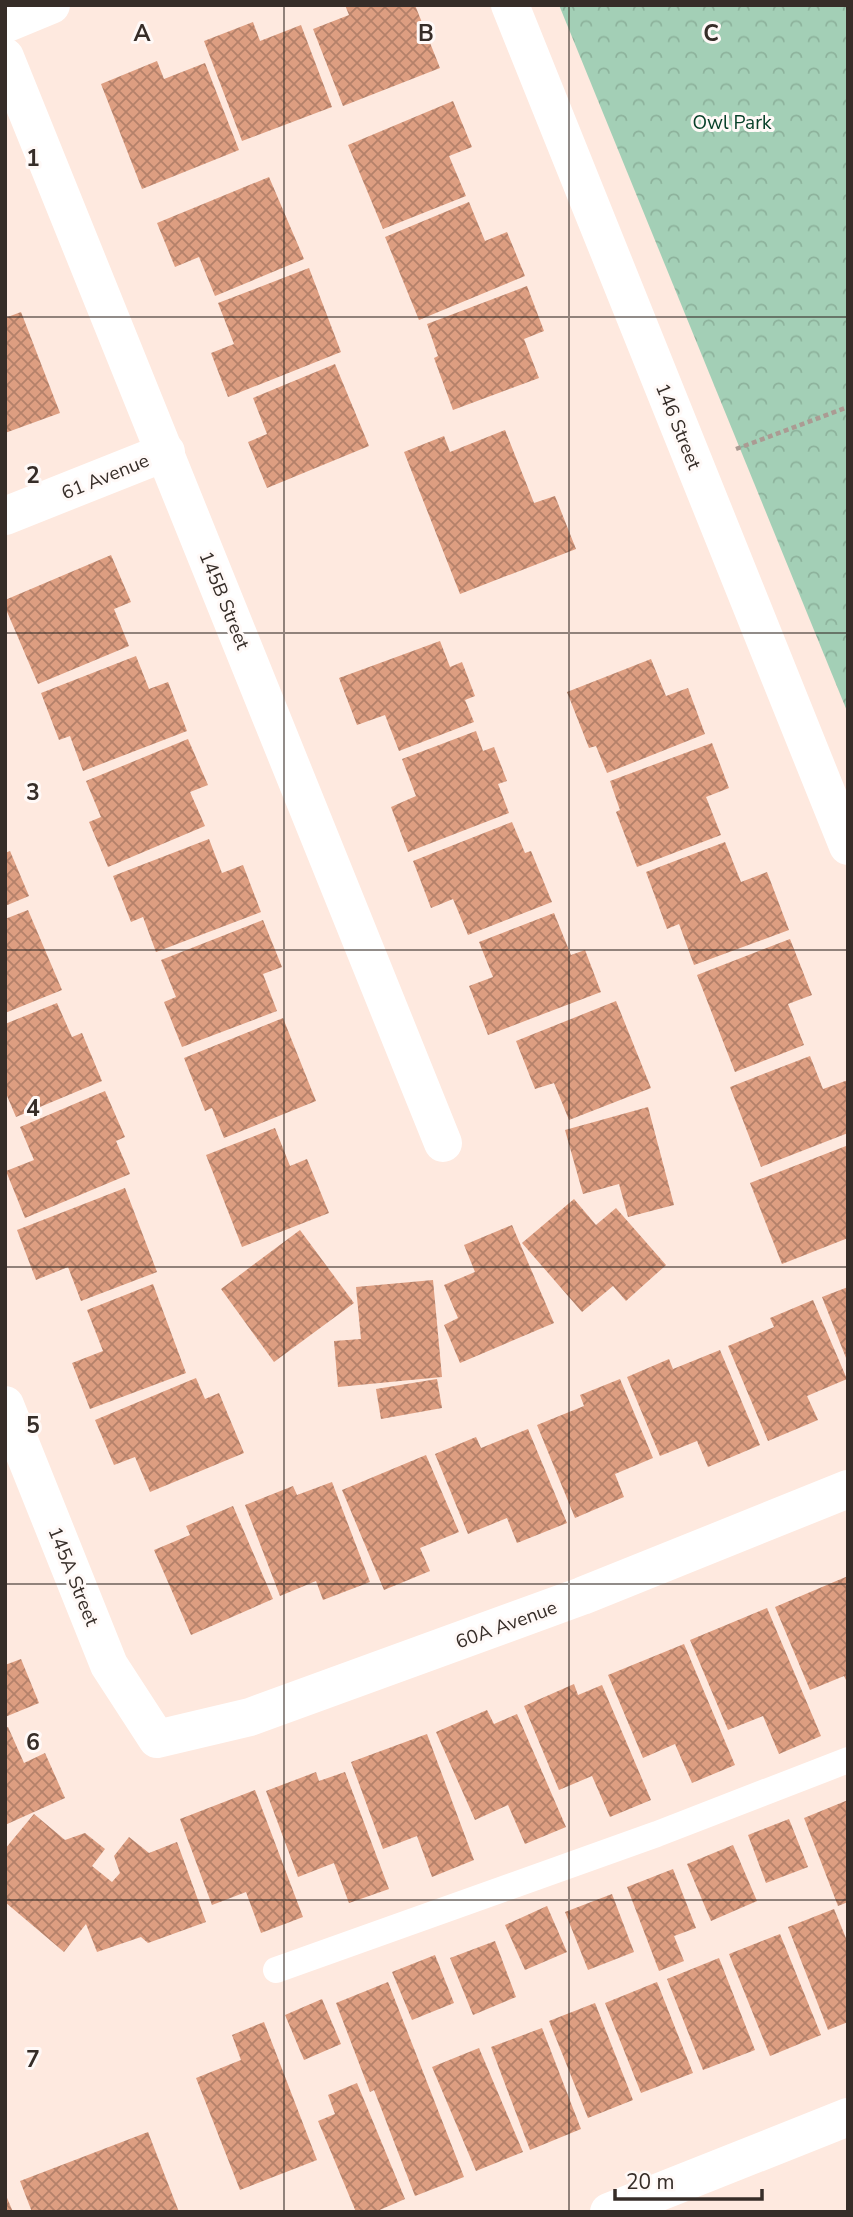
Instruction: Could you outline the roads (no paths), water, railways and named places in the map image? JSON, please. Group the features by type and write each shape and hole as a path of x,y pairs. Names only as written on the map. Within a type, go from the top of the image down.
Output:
{"street":[{"path":"5,24 51,5"},
{"name":"146 Street","path":"510,5 848,846"},
{"name":"145B Street","path":"5,57 443,1143"},
{"name":"61 Avenue","path":"5,516 166,452"},
{"name":"145A Street","path":"5,1405 109,1665 157,1739"},
{"name":"60A Avenue","path":"157,1739 262,1713 582,1596 848,1489"},
{"path":"609,2212 848,2117"}],"lane":[{"path":"276,1970 657,1834 848,1760"}],"park label":[{"name":"Owl Park","path":"732,122"}]}
